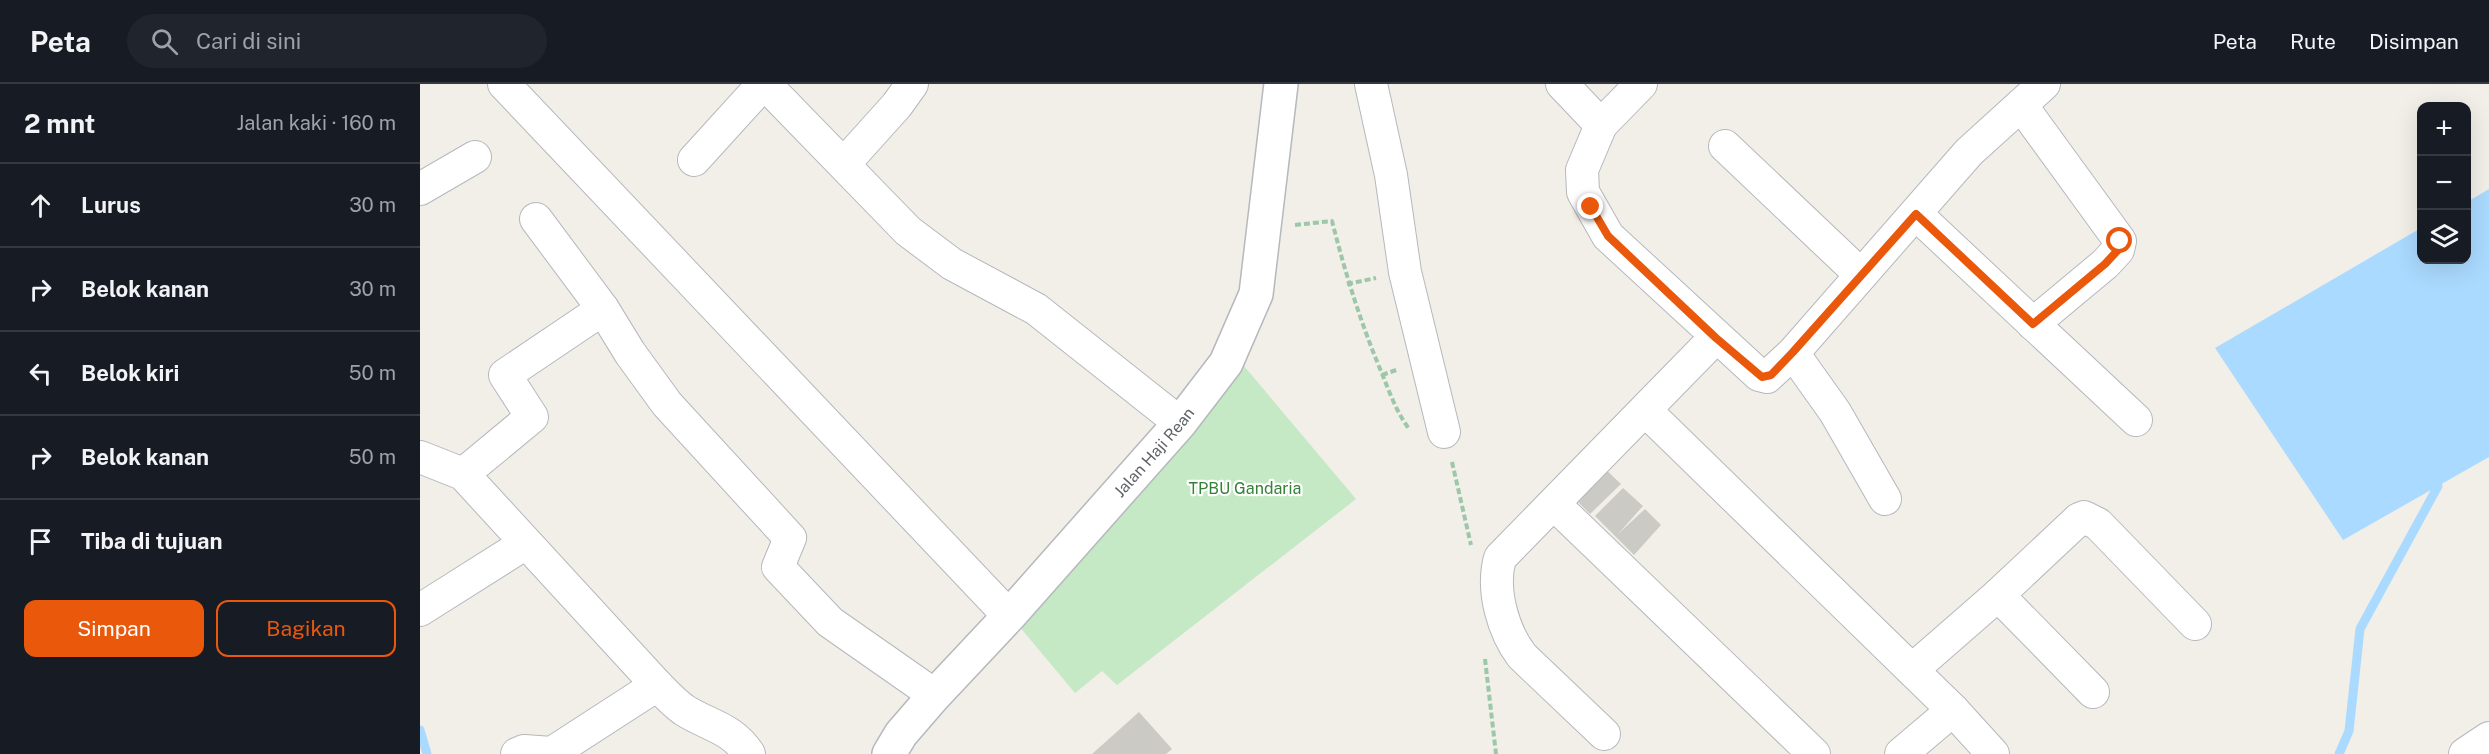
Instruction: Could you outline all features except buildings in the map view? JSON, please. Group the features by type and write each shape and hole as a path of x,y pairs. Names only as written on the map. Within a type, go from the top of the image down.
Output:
{"street":[{"path":"504,84 1009,616"},
{"path":"694,160 764,84 909,231 952,264 1036,309 1180,423"},
{"path":"844,164 897,105 912,84"},
{"name":"Jalan Haji Rean","path":"889,754 923,688 1009,616 1180,423 1226,363 1256,294 1281,84"},
{"path":"1371,84 1391,175 1429,433"},
{"path":"1562,84 1601,124"},
{"path":"1641,84 1601,124 1582,170 1583,192 1608,236 1716,338 1762,377 1771,375 1793,352 1969,152 2044,84"},
{"path":"2021,105 2120,241 2118,250 2105,264 2033,324"},
{"path":"1725,146 1861,275"},
{"path":"420,189 475,157"},
{"path":"1916,214 2136,420"},
{"path":"536,219 603,309 630,353 667,404 790,538 778,567 830,622 923,688"},
{"path":"463,474 532,417 505,375 603,309"},
{"path":"1604,734 1522,656 1511,641 1497,589 1496,572 1500,558 1716,338"},
{"path":"1793,352 1834,412 1885,499"},
{"path":"1646,411 1953,710 1993,754"},
{"path":"420,457 463,474 657,685 683,709 728,731 741,742 749,754"},
{"path":"1554,504 1814,754"},
{"path":"1912,670 1998,595 2079,519 2088,517 2098,524 2195,624"},
{"path":"420,610 526,543"},
{"path":"1998,595 2093,692"},
{"path":"517,754 524,751 552,753 657,685"},
{"path":"1901,754 1953,710"},
{"path":"2465,754 2489,738"}],"path":[{"path":"1264,227 1332,221 1347,284 1390,393 1408,428 1429,433"}],"green space":[{"name":"TPBU Gandaria","path":"1244,366 1356,499 1117,685 1102,671 1075,693 1019,626 1159,473"}],"water":[{"path":"2489,189 2489,457 2343,540 2215,348 2417,230 2417,264 2471,264 2471,200"}],"waterway":[{"path":"2339,754 2349,731 2360,629 2438,486"},
{"path":"420,730 427,754"}],"route":[{"path":"1591,207 1608,236 1716,338 1762,377 1771,375 1793,352 1916,214 2033,324 2105,264 2118,250 2120,241"}]}
